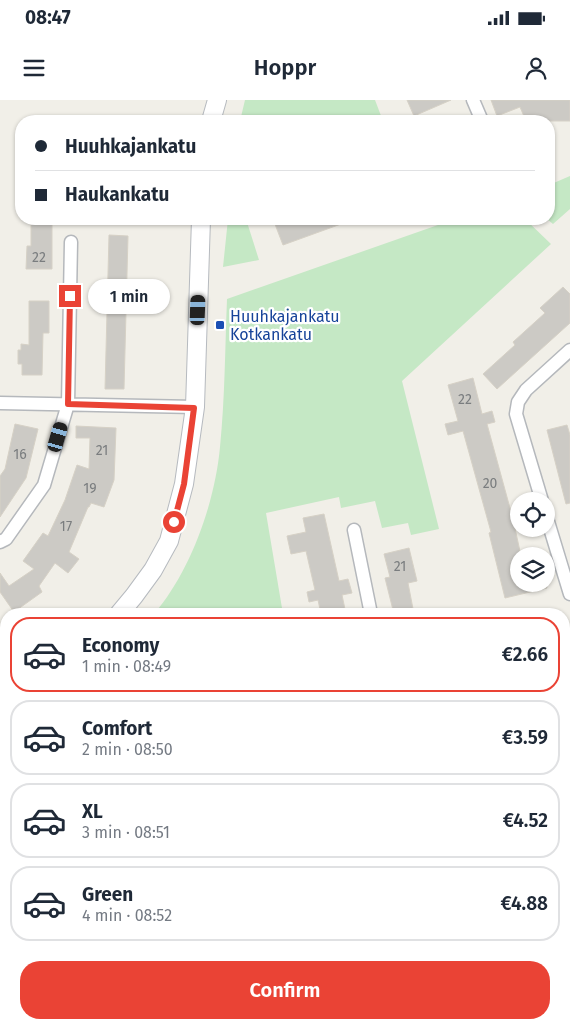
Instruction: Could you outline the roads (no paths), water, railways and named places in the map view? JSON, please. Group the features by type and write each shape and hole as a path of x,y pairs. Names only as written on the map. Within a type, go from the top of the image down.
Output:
{"street":[{"path":"213,115 217,100"},
{"path":"473,100 479,115"},
{"path":"124,608 153,570 168,541 184,484 194,408 201,225"},
{"path":"0,542 6,540 44,486 68,404 71,242"},
{"path":"539,492 516,414 518,402 526,390 570,350"},
{"path":"0,402 194,408"},
{"path":"354,530 370,608"},
{"path":"553,537 570,594"}],"place":[{"name":"Huuhkajankatu Kotkankatu","path":"220,325"}]}
